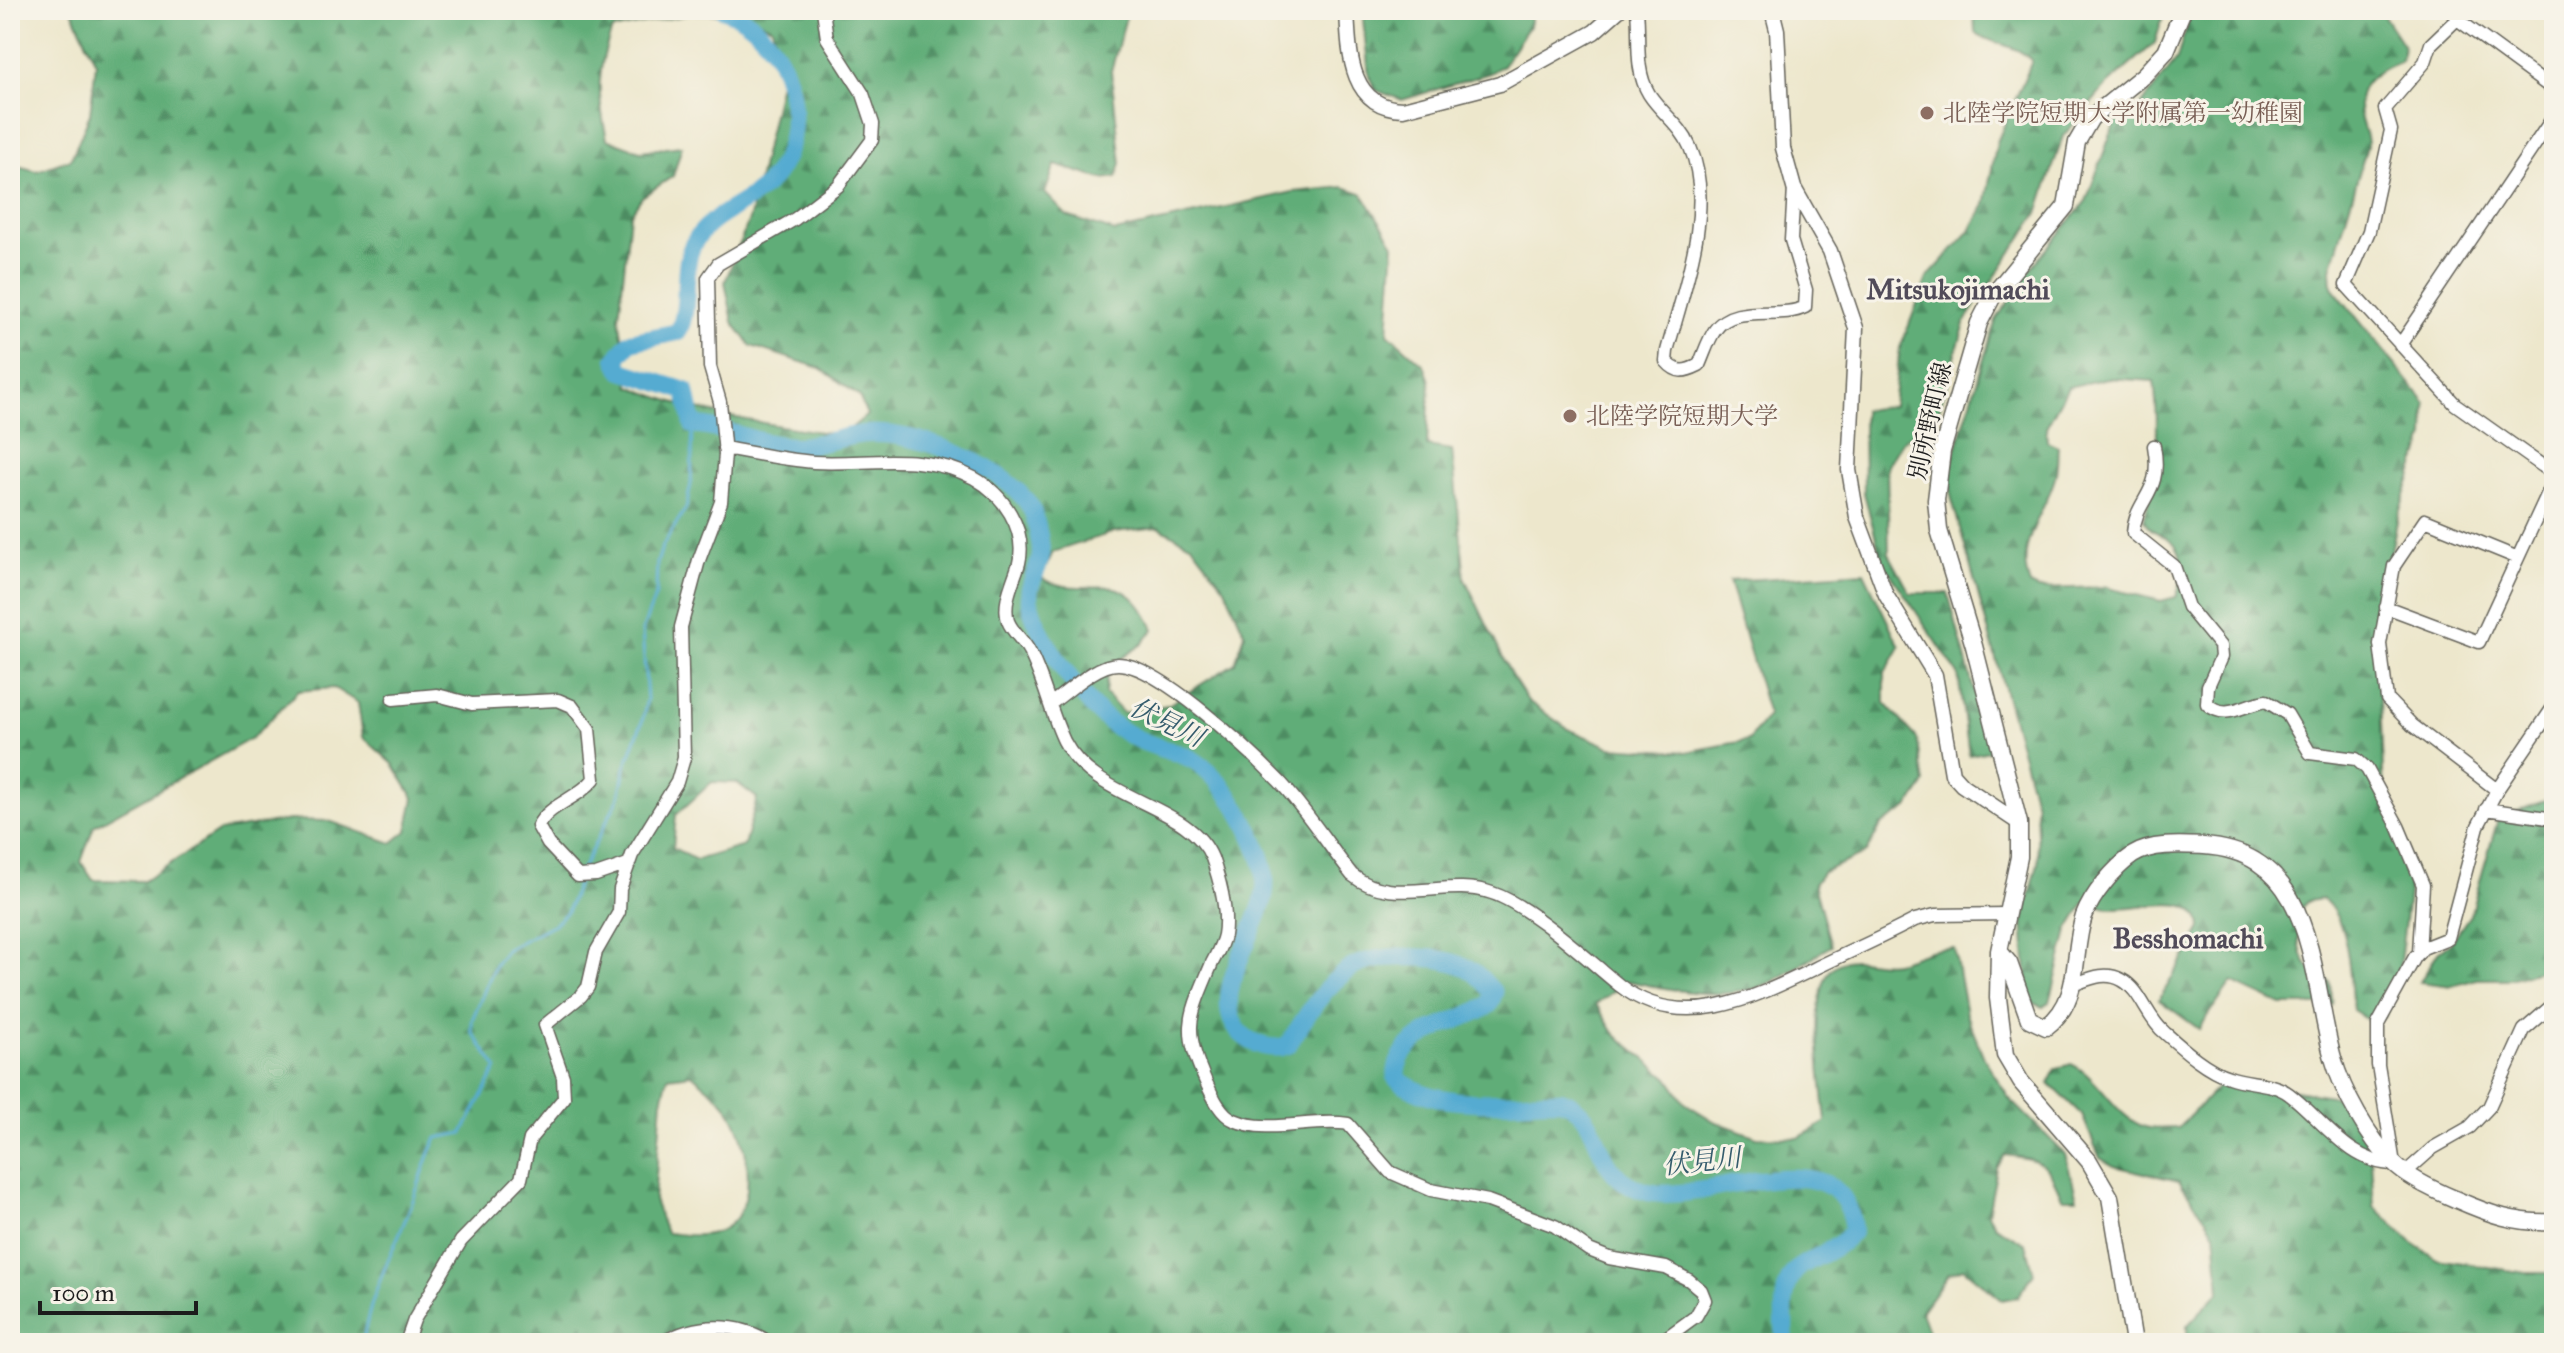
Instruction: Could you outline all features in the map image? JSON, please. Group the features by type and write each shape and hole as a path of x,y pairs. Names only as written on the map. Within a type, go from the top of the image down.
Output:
{"main road":[{"name":"別所野町線","path":"2134,1343 2110,1197 2089,1161 2021,1082 2005,1055 1998,998 1999,951 2019,857 2019,823 1974,646 1939,530 1937,472 1979,323 1994,294 2066,206 2077,142 2091,118 2144,75 2166,51 2183,10"},
{"path":"1999,951 2009,963 2020,1000 2035,1024 2046,1027 2058,1018 2075,984 2084,915 2108,878 2134,854 2172,844 2216,847 2254,860 2282,887 2306,926 2333,1061 2360,1117 2400,1168 2445,1195 2500,1219 2528,1223 2554,1222"}],"street":[{"path":"406,1343 414,1320 461,1241 521,1179 530,1139 564,1098 563,1077 545,1025 588,987 596,952 619,912 620,889 628,864 677,782 684,758 681,627 690,588 721,502 724,448 720,402 710,367 708,278 718,264 795,219 838,186 872,140 873,124 863,94 827,38 823,10"},
{"path":"1347,10 1357,82 1372,102 1389,109 1403,109 1500,84 1594,32 1619,10"},
{"path":"1637,10 1642,81 1650,96 1684,134 1698,175 1694,250 1667,351 1666,361 1672,368 1686,371 1699,365 1713,332 1723,320 1737,314 1795,313 1805,307 1806,290 1791,240 1794,188"},
{"path":"1772,10 1778,41 1783,148 1794,188 1830,251 1856,328 1849,470 1857,517 1886,595 1935,675 1952,774 1962,785 2019,823"},
{"path":"2386,607 2479,642 2554,477 2455,404 2346,285 2369,231 2391,130 2385,109 2425,62 2431,44 2454,14 2554,90"},
{"path":"2400,345 2554,116"},
{"path":"2154,446 2156,477 2135,517 2133,533 2174,566 2188,607 2220,646 2221,657 2208,686 2207,704 2217,712 2227,713 2266,701 2287,714 2310,753 2356,759 2367,769 2398,826 2423,885 2419,953 2378,1024 2378,1065 2400,1168"},
{"path":"724,448 815,462 919,461 943,465 991,490 1007,509 1020,534 1019,561 1007,605 1008,622 1028,648 1064,740 1086,767 1114,790 1185,825 1200,838 1211,857 1224,906 1224,936 1190,1021 1190,1047 1212,1096 1226,1114 1251,1125 1348,1124 1390,1172 1431,1190 1488,1201 1555,1226 1589,1250 1609,1258 1666,1268 1680,1274 1701,1290 1705,1300 1696,1316 1659,1343"},
{"path":"2497,790 2392,708 2382,670 2380,644 2394,566 2425,520 2518,558"},
{"path":"1050,704 1097,672 1116,664 1131,667 1186,699 1282,785 1352,875 1362,883 1386,891 1478,889 1494,893 1525,909 1645,1002 1677,1009 1724,1006 1757,996 1915,920 1935,915 2007,914"},
{"path":"393,699 437,695 472,704 558,700 572,706 589,729 594,779 583,792 543,816 538,826 548,844 578,876 596,875 628,864"},
{"path":"2419,953 2448,938 2478,826 2497,790 2554,706"},
{"path":"2486,809 2554,819"},
{"path":"2075,984 2096,976 2112,975 2125,981 2161,1030 2216,1072 2281,1089 2317,1122 2359,1153 2380,1164 2400,1168 2470,1127 2489,1107 2524,1030 2554,1004"},
{"path":"662,1343 688,1330 719,1327 744,1330 770,1343"}],"green space":[{"path":"72,10 1128,10 1111,71 1121,163 1117,177 1102,179 1055,165 1045,193 1067,216 1115,232 1293,192 1344,187 1362,193 1394,244 1388,333 1424,365 1430,381 1427,446 1452,450 1465,579 1511,675 1528,701 1568,729 1610,747 1686,752 1749,740 1768,715 1729,581 1864,572 1900,647 1885,673 1885,703 1917,738 1925,783 1908,808 1881,825 1866,853 1823,872 1814,884 1831,946 1774,981 1749,990 1697,993 1628,981 1596,1004 1614,1033 1668,1078 1685,1103 1714,1121 1757,1137 1798,1138 1826,1122 1818,1040 1819,1016 1826,977 1835,966 1849,960 1895,962 1930,951 1954,948 1966,1014 1984,1058 2009,1098 2065,1154 2077,1198 2062,1198 2048,1170 2036,1161 2005,1155 1997,1168 1988,1214 1995,1226 2026,1244 2034,1273 2017,1297 2002,1300 1963,1268 1948,1274 1921,1312 1932,1343 10,1343 10,164 37,171 71,159 90,114 96,63","holes":["691,14 745,14 772,27 783,69 750,217 725,282 733,322 751,346 820,368 859,396 867,415 843,435 708,412 630,386 619,317 630,215 642,197 673,176 682,146 640,151 607,139 600,84 603,59 612,30","1159,527 1192,545 1225,588 1245,634 1235,663 1168,705 1123,713 1105,694 1108,668 1142,644 1154,629 1142,607 1129,595 1116,589 1058,585 1041,578 1053,552 1114,532","334,688 358,703 363,737 393,764 414,798 407,831 392,843 329,821 290,820 220,831 144,881 93,880 81,862 94,826 252,738 298,691","712,782 737,783 757,798 744,846 696,860 673,848 676,815","692,1074 721,1099 736,1122 747,1160 748,1180 738,1215 727,1227 704,1235 666,1233 654,1200 662,1101 668,1077"]},
{"path":"1362,10 1532,10 1529,26 1503,65 1490,73 1402,100 1375,90 1369,76"},
{"path":"1974,10 2165,10 2155,43 2106,86 2063,136 2038,213 1966,320 1938,413 1902,442 1887,467 1889,554 1910,593 1948,593 1990,751 1969,755 1958,674 1882,561 1864,493 1863,410 1893,406 1900,348 1927,278 1969,232 1985,205 1997,142 2032,61 2019,51 1975,32"},
{"path":"2191,10 2380,10 2403,45 2401,61 2375,74 2360,94 2360,115 2367,146 2331,269 2332,287 2426,403 2425,437 2398,516 2377,623 2384,797 2404,834 2410,878 2397,989 2385,1017 2372,1022 2353,1010 2344,936 2339,921 2323,899 2308,901 2302,907 2299,941 2310,969 2330,982 2333,1005 2281,1005 2232,982 2199,1029 2159,1000 2201,929 2197,914 2186,907 2172,904 2118,908 2092,902 2084,904 2068,931 2050,1002 2043,1007 2029,1001 2023,922 2038,863 2036,804 1951,496 1951,466 1996,320 2035,263 2086,201 2114,125 2124,114 2139,108 2177,59","holes":["2107,378 2154,381 2156,451 2144,520 2179,551 2181,575 2176,597 2161,601 2104,587 2038,589 2030,585 2026,570 2028,543 2057,470 2058,446 2047,441 2046,427 2068,387"]},
{"path":"2554,797 2554,970 2549,968 2510,979 2477,979 2452,986 2420,982 2438,952 2451,942 2470,915 2498,819"},
{"path":"2071,1064 2090,1078 2125,1115 2149,1128 2178,1128 2221,1084 2236,1080 2331,1096 2345,1103 2370,1143 2374,1206 2410,1241 2437,1259 2526,1273 2554,1273 2554,1343 2187,1343 2187,1326 2220,1291 2215,1232 2179,1181 2114,1166 2100,1158 2082,1115 2049,1083 2055,1069"}],"waterway":[{"name":"伏見川","path":"724,10 747,21 766,38 780,60 789,85 793,112 791,138 783,162 768,183 704,229 691,248 685,309 678,332 630,342 616,359 622,371 686,391 693,425 793,446 865,434 885,434 950,451 992,472 1010,485 1027,502 1036,521 1041,552 1030,588 1030,600 1040,630 1059,662 1086,699 1109,722 1136,738 1191,759 1211,774 1238,809 1258,849 1265,872 1265,889 1230,988 1229,1007 1234,1025 1257,1044 1283,1047 1288,1045 1332,983 1362,963 1392,958 1426,958 1456,963 1471,970 1494,993 1489,1005 1430,1031 1406,1050 1399,1062 1396,1078 1413,1089 1432,1096 1476,1102 1561,1100 1576,1108 1586,1119 1615,1173 1628,1184 1648,1192 1674,1194 1770,1179 1801,1178 1826,1184 1845,1201 1853,1231 1835,1247 1801,1266 1789,1281 1784,1302 1785,1343"},
{"path":"580,873 619,797 625,768 642,722 647,699 642,631 656,594 657,563 662,547 686,508 691,484 693,425"},
{"path":"363,1343 376,1291 433,1146 437,1138 463,1133 497,1068 472,1032 472,1020 496,963 507,949 554,924 567,912 578,881"}],"place":[{"name":"北陸学院短期大学附属第一幼稚園","path":"1927,113"},
{"name":"北陸学院短期大学","path":"1570,416"}],"district":[{"name":"Mitsukojimachi","path":"1958,289"},
{"name":"Besshomachi","path":"2188,938"}]}
